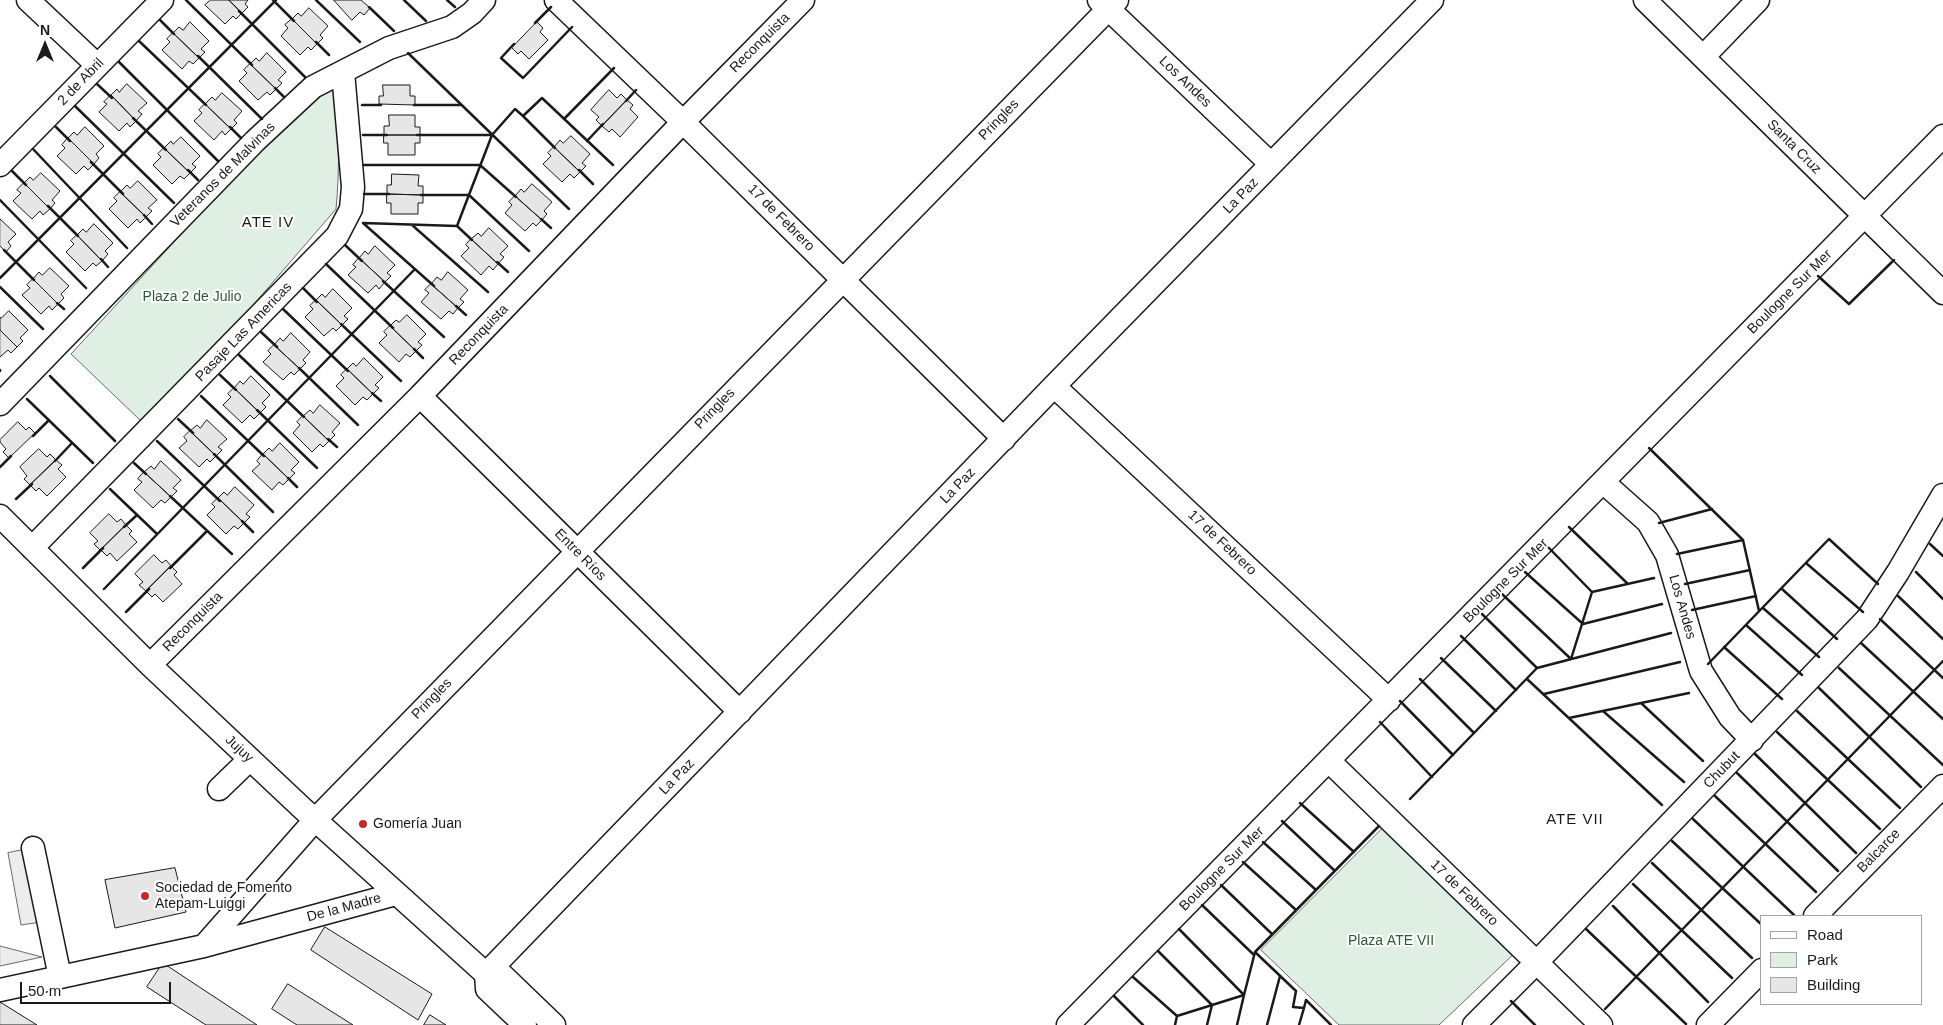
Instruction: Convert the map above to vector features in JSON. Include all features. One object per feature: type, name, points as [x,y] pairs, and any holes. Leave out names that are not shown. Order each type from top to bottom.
[{"type":"street","points":[[28,0],[97,65]]},
{"type":"street","name":"2 de Abril","points":[[0,165],[162,0]]},
{"type":"street","name":"Veteranos de Malvinas","points":[[0,404],[261,135],[313,87],[389,48],[452,27],[484,0]]},
{"type":"street","name":"17 de Febrero","points":[[556,0],[683,122],[1004,438]]},
{"type":"street","name":"Reconquista","points":[[150,665],[420,396],[803,0]]},
{"type":"street","name":"La Paz","points":[[486,974],[1054,386],[1432,0]]},
{"type":"street","name":"Santa Cruz","points":[[1645,0],[1943,294]]},
{"type":"street","points":[[1703,57],[1758,0]]},
{"type":"street","name":"Los Andes","points":[[1108,3],[1271,164]]},
{"type":"street","name":"Pringles","points":[[315,820],[1108,3]]},
{"type":"street","name":"Pasaje Las Americas","points":[[32,548],[336,236],[351,209],[353,188],[343,72]]},
{"type":"street","name":"Boulogne Sur Mer","points":[[1068,1025],[1943,136]]},
{"type":"street","name":"17 de Febrero","points":[[1054,386],[1389,700]]},
{"type":"street","name":"Entre Ríos","points":[[420,396],[740,712]]},
{"type":"street","name":"Los Andes","points":[[1603,482],[1648,522],[1667,555],[1701,671],[1730,717],[1752,740]]},
{"type":"street","name":"Chubut","points":[[1474,1025],[1752,740],[1867,618],[1898,572],[1943,495]]},
{"type":"street","name":"Jujuy","points":[[0,516],[150,665],[315,820],[486,974]]},
{"type":"street","points":[[220,790],[250,759]]},
{"type":"street","name":"17 de Febrero","points":[[1328,761],[1601,1025]]},
{"type":"street","name":"Balcarce","points":[[1816,915],[1943,786]]},
{"type":"street","points":[[204,946],[315,820]]},
{"type":"street","points":[[33,848],[60,977]]},
{"type":"street","name":"De la Madre","points":[[0,990],[204,946],[396,894]]},
{"type":"street","points":[[1708,1025],[1760,972]]},
{"type":"street","points":[[525,1025],[487,989],[486,974],[502,974],[554,1025]]},
{"type":"green space","name":"Plaza 2 de Julio","points":[[334,86],[338,148],[336,209],[229,333],[141,421],[71,354],[220,192],[308,101]]},
{"type":"green space","name":"Plaza ATE VII","points":[[1390,821],[1520,948],[1439,1025],[1339,1025],[1261,950]]},
{"type":"shaded area","points":[[33,848],[48,921],[21,925],[8,853]]},
{"type":"shaded area","points":[[0,946],[42,957],[0,966]]},
{"type":"building","points":[[211,0],[229,0],[242,13],[236,19],[233,16],[225,24],[205,5]]},
{"type":"building","points":[[229,0],[248,0],[245,4],[248,7],[242,13]]},
{"type":"building","points":[[334,0],[361,0],[370,8],[364,15],[360,12],[352,20]]},
{"type":"building","points":[[309,8],[328,26],[320,35],[323,38],[317,44],[292,19],[298,13],[301,16]]},
{"type":"building","points":[[292,19],[317,44],[311,50],[308,47],[300,55],[281,36],[288,28],[285,25]]},
{"type":"building","points":[[190,22],[209,41],[201,49],[205,52],[199,58],[173,33],[179,27],[183,30]]},
{"type":"building","points":[[537,22],[543,28],[540,32],[548,40],[529,59],[521,51],[518,54],[512,48]]},
{"type":"building","points":[[173,33],[199,58],[193,64],[189,61],[182,69],[162,50],[170,42],[167,39]]},
{"type":"building","points":[[267,53],[286,72],[278,80],[282,83],[276,89],[250,64],[256,58],[259,61]]},
{"type":"building","points":[[250,64],[276,89],[270,95],[267,92],[258,100],[239,81],[247,73],[244,70]]},
{"type":"building","points":[[127,84],[147,103],[138,111],[142,114],[136,121],[111,95],[117,89],[119,92]]},
{"type":"building","points":[[383,85],[410,85],[410,96],[415,96],[415,105],[379,104],[379,96],[383,96]]},
{"type":"building","points":[[609,90],[617,98],[621,94],[627,100],[602,126],[596,120],[599,117],[591,110]]},
{"type":"building","points":[[222,93],[242,111],[234,120],[237,123],[231,129],[205,104],[212,97],[215,100]]},
{"type":"building","points":[[111,95],[136,121],[130,127],[127,123],[119,131],[99,112],[107,104],[104,102]]},
{"type":"building","points":[[627,100],[633,105],[630,109],[638,117],[620,137],[612,129],[609,132],[602,126]]},
{"type":"building","points":[[205,104],[231,129],[225,135],[222,131],[214,140],[194,121],[202,113],[199,110]]},
{"type":"building","points":[[389,115],[415,115],[415,127],[420,127],[420,135],[384,135],[384,126],[389,126]]},
{"type":"building","points":[[85,127],[104,146],[96,154],[99,158],[94,164],[68,138],[74,132],[77,135]]},
{"type":"building","points":[[384,135],[420,135],[420,143],[415,143],[415,155],[388,155],[388,143],[384,143]]},
{"type":"building","points":[[571,136],[590,154],[582,163],[586,166],[580,172],[554,147],[560,140],[563,143]]},
{"type":"building","points":[[181,137],[200,156],[192,164],[196,167],[190,173],[164,148],[171,141],[173,144]]},
{"type":"building","points":[[68,138],[94,164],[88,170],[84,166],[76,174],[57,156],[65,148],[62,145]]},
{"type":"building","points":[[554,147],[580,172],[574,178],[570,174],[562,182],[543,164],[551,156],[548,153]]},
{"type":"building","points":[[164,148],[190,173],[184,179],[180,176],[172,184],[153,165],[161,157],[158,154]]},
{"type":"building","points":[[41,173],[60,191],[52,200],[55,203],[50,209],[24,183],[30,177],[33,180]]},
{"type":"building","points":[[392,174],[419,175],[418,186],[423,186],[423,195],[387,194],[387,185],[391,185]]},
{"type":"building","points":[[138,181],[157,200],[148,208],[152,211],[146,217],[120,192],[127,185],[130,188]]},
{"type":"building","points":[[24,183],[50,209],[43,215],[40,211],[32,219],[13,201],[21,193],[17,190]]},
{"type":"building","points":[[532,184],[552,202],[544,211],[547,214],[542,220],[515,196],[521,189],[524,192]]},
{"type":"building","points":[[120,192],[146,217],[140,223],[137,219],[128,228],[109,209],[117,201],[114,198]]},
{"type":"building","points":[[387,194],[423,195],[423,203],[418,203],[418,214],[391,214],[391,203],[387,203]]},
{"type":"building","points":[[515,196],[542,220],[536,226],[533,223],[525,231],[505,213],[512,205],[509,202]]},
{"type":"building","points":[[0,219],[16,234],[8,242],[11,246],[6,252],[0,246]]},
{"type":"building","points":[[94,224],[113,243],[105,251],[108,254],[102,261],[77,235],[83,229],[86,232]]},
{"type":"building","points":[[489,228],[508,246],[500,254],[504,257],[498,264],[471,239],[478,233],[481,236]]},
{"type":"building","points":[[77,235],[102,261],[96,266],[93,263],[85,271],[66,252],[74,244],[71,241]]},
{"type":"building","points":[[471,239],[498,264],[493,270],[489,266],[481,275],[461,256],[469,248],[466,245]]},
{"type":"building","points":[[375,246],[395,265],[387,273],[391,276],[385,282],[359,258],[365,251],[368,254]]},
{"type":"building","points":[[359,258],[385,282],[379,289],[376,285],[368,293],[348,275],[356,267],[353,265]]},
{"type":"building","points":[[50,268],[69,286],[61,294],[64,298],[58,304],[33,279],[39,272],[42,275]]},
{"type":"building","points":[[448,272],[468,290],[460,299],[464,302],[458,308],[431,284],[437,277],[441,280]]},
{"type":"building","points":[[33,279],[58,304],[52,310],[49,306],[41,314],[22,295],[30,288],[27,285]]},
{"type":"building","points":[[431,284],[458,308],[453,314],[449,311],[441,319],[421,302],[429,293],[425,290]]},
{"type":"building","points":[[333,289],[352,308],[344,316],[348,319],[342,325],[316,300],[322,294],[325,297]]},
{"type":"building","points":[[316,300],[342,325],[336,331],[333,328],[324,336],[305,317],[313,309],[310,306]]},
{"type":"building","points":[[9,311],[28,330],[20,338],[23,341],[17,347],[0,330],[0,317]]},
{"type":"building","points":[[407,315],[426,334],[418,342],[422,345],[416,351],[390,326],[396,320],[399,322]]},
{"type":"building","points":[[390,326],[416,351],[410,357],[406,354],[399,362],[379,343],[387,335],[384,332]]},
{"type":"building","points":[[0,330],[17,347],[11,353],[8,350],[0,357]]},
{"type":"building","points":[[291,333],[310,352],[303,360],[306,363],[300,369],[274,345],[280,338],[283,341]]},
{"type":"building","points":[[274,345],[300,369],[294,375],[291,372],[283,380],[263,362],[271,354],[268,351]]},
{"type":"building","points":[[364,358],[383,377],[375,385],[379,388],[373,394],[347,369],[353,363],[356,366]]},
{"type":"building","points":[[347,369],[373,394],[367,400],[363,397],[355,405],[336,386],[344,378],[341,375]]},
{"type":"building","points":[[251,376],[270,395],[262,403],[266,407],[260,413],[234,388],[240,381],[243,384]]},
{"type":"building","points":[[234,388],[260,413],[254,419],[250,415],[242,423],[223,405],[231,397],[228,394]]},
{"type":"building","points":[[320,405],[340,423],[332,432],[335,435],[329,441],[303,416],[310,410],[313,413]]},
{"type":"building","points":[[303,416],[329,441],[323,447],[320,444],[312,452],[293,433],[300,425],[297,422]]},
{"type":"building","points":[[207,420],[227,439],[218,447],[222,450],[216,456],[190,431],[197,425],[200,428]]},
{"type":"building","points":[[18,422],[26,430],[29,427],[35,433],[9,458],[3,452],[6,449],[0,440]]},
{"type":"building","points":[[190,431],[216,456],[210,462],[207,459],[199,467],[179,448],[187,441],[184,437]]},
{"type":"building","points":[[280,443],[299,462],[291,470],[295,473],[289,479],[263,454],[269,448],[272,451]]},
{"type":"building","points":[[39,449],[47,457],[50,454],[56,460],[30,485],[24,479],[27,476],[20,467]]},
{"type":"building","points":[[263,454],[289,479],[283,485],[279,482],[272,490],[252,471],[260,464],[257,461]]},
{"type":"building","points":[[56,460],[62,465],[58,469],[66,477],[47,496],[39,488],[36,491],[30,485]]},
{"type":"building","points":[[161,461],[181,480],[173,488],[177,491],[171,497],[144,472],[151,466],[154,469]]},
{"type":"building","points":[[144,472],[171,497],[165,503],[161,500],[153,508],[134,490],[142,482],[138,479]]},
{"type":"building","points":[[235,487],[254,505],[246,514],[250,517],[244,523],[218,498],[224,492],[227,495]]},
{"type":"building","points":[[218,498],[244,523],[238,529],[234,526],[226,534],[207,515],[215,507],[212,504]]},
{"type":"building","points":[[109,514],[117,522],[121,519],[126,525],[100,550],[94,544],[98,541],[90,533]]},
{"type":"building","points":[[126,525],[132,531],[129,534],[137,542],[117,561],[110,553],[107,556],[101,550]]},
{"type":"building","points":[[154,555],[162,563],[166,560],[171,566],[146,591],[139,585],[143,582],[135,574]]},
{"type":"building","points":[[171,566],[177,572],[174,575],[182,584],[163,602],[155,594],[152,597],[146,591]]},
{"type":"building","name":"Sociedad de Fomento Atepam-Luiggi","points":[[175,868],[186,912],[115,928],[105,880]]},
{"type":"building","points":[[325,927],[432,994],[418,1020],[311,950]]},
{"type":"building","points":[[163,963],[257,1025],[206,1025],[147,987]]},
{"type":"building","points":[[288,984],[353,1025],[297,1025],[272,1009]]},
{"type":"building","points":[[0,1002],[37,1025],[0,1025]]},
{"type":"building","points":[[430,1015],[446,1025],[424,1025]]},
{"type":"wall","points":[[186,0],[252,65]]},
{"type":"wall","points":[[273,0],[294,21]]},
{"type":"wall","points":[[0,278],[276,0]]},
{"type":"wall","points":[[316,0],[360,42]]},
{"type":"wall","points":[[404,0],[426,21]]},
{"type":"wall","points":[[447,0],[455,7]]},
{"type":"wall","points":[[369,7],[394,31]]},
{"type":"wall","points":[[535,23],[551,7]]},
{"type":"wall","points":[[239,11],[305,77]]},
{"type":"wall","points":[[160,20],[174,34]]},
{"type":"wall","points":[[514,44],[501,58],[523,78],[572,27]]},
{"type":"wall","points":[[139,41],[206,105]]},
{"type":"wall","points":[[316,42],[329,55]]},
{"type":"wall","points":[[408,53],[569,209]]},
{"type":"wall","points":[[198,56],[262,119]]},
{"type":"wall","points":[[119,62],[218,161]]},
{"type":"wall","points":[[564,119],[614,68]]},
{"type":"wall","points":[[97,84],[112,98]]},
{"type":"wall","points":[[275,88],[284,97]]},
{"type":"wall","points":[[626,101],[636,90]]},
{"type":"wall","points":[[457,226],[492,135],[515,109],[523,116],[542,98],[613,165]]},
{"type":"wall","points":[[362,105],[381,105]]},
{"type":"wall","points":[[414,105],[461,105]]},
{"type":"wall","points":[[75,106],[174,203]]},
{"type":"wall","points":[[523,116],[555,148]]},
{"type":"wall","points":[[133,118],[166,150]]},
{"type":"wall","points":[[587,141],[603,124]]},
{"type":"wall","points":[[56,127],[70,141]]},
{"type":"wall","points":[[230,127],[241,138]]},
{"type":"wall","points":[[363,135],[387,135]]},
{"type":"wall","points":[[417,135],[492,135]]},
{"type":"wall","points":[[33,149],[127,248]]},
{"type":"wall","points":[[91,162],[123,194]]},
{"type":"wall","points":[[364,165],[480,165],[516,197]]},
{"type":"wall","points":[[188,170],[198,180]]},
{"type":"wall","points":[[579,170],[593,184]]},
{"type":"wall","points":[[12,171],[26,185]]},
{"type":"wall","points":[[364,194],[389,194]]},
{"type":"wall","points":[[421,195],[469,195],[529,251]]},
{"type":"wall","points":[[0,200],[86,288]]},
{"type":"wall","points":[[48,206],[78,236]]},
{"type":"wall","points":[[144,215],[152,224]]},
{"type":"wall","points":[[541,219],[551,228]]},
{"type":"wall","points":[[363,223],[457,226],[472,240]]},
{"type":"wall","points":[[363,223],[434,286]]},
{"type":"wall","points":[[412,225],[488,292]]},
{"type":"wall","points":[[345,245],[362,261]]},
{"type":"wall","points":[[4,250],[34,280]]},
{"type":"wall","points":[[101,259],[108,267]]},
{"type":"wall","points":[[1818,276],[1849,304],[1894,260]]},
{"type":"wall","points":[[497,262],[508,272]]},
{"type":"wall","points":[[326,264],[393,328]]},
{"type":"wall","points":[[104,589],[415,269]]},
{"type":"wall","points":[[383,281],[444,337]]},
{"type":"wall","points":[[0,287],[43,329]]},
{"type":"wall","points":[[303,288],[317,302]]},
{"type":"wall","points":[[57,303],[64,309]]},
{"type":"wall","points":[[456,306],[466,315]]},
{"type":"wall","points":[[283,309],[348,371]]},
{"type":"wall","points":[[341,324],[401,381]]},
{"type":"wall","points":[[261,332],[277,347]]},
{"type":"wall","points":[[414,349],[423,358]]},
{"type":"wall","points":[[239,355],[304,417]]},
{"type":"wall","points":[[299,368],[358,425]]},
{"type":"wall","points":[[220,375],[236,390]]},
{"type":"wall","points":[[50,376],[115,441]]},
{"type":"wall","points":[[372,393],[381,401]]},
{"type":"wall","points":[[201,396],[264,456]]},
{"type":"wall","points":[[27,399],[93,463]]},
{"type":"wall","points":[[257,410],[317,468]]},
{"type":"wall","points":[[178,419],[193,433]]},
{"type":"wall","points":[[33,436],[49,420]]},
{"type":"wall","points":[[328,439],[337,447]]},
{"type":"wall","points":[[157,441],[220,501]]},
{"type":"wall","points":[[55,461],[72,443]]},
{"type":"wall","points":[[1649,448],[1743,540],[1759,611]]},
{"type":"wall","points":[[214,454],[273,512]]},
{"type":"wall","points":[[0,467],[11,456]]},
{"type":"wall","points":[[134,463],[146,474]]},
{"type":"wall","points":[[288,478],[297,487]]},
{"type":"wall","points":[[16,499],[32,484]]},
{"type":"wall","points":[[110,489],[157,534]]},
{"type":"wall","points":[[170,496],[232,554]]},
{"type":"wall","points":[[1659,523],[1712,509]]},
{"type":"wall","points":[[124,527],[137,515]]},
{"type":"wall","points":[[242,521],[253,532]]},
{"type":"wall","points":[[1569,527],[1628,584]]},
{"type":"wall","points":[[170,568],[207,531]]},
{"type":"wall","points":[[1708,664],[1829,539],[1878,584]]},
{"type":"wall","points":[[1677,554],[1743,540]]},
{"type":"wall","points":[[1930,544],[1943,556]]},
{"type":"wall","points":[[1548,547],[1592,592]]},
{"type":"wall","points":[[83,568],[103,548]]},
{"type":"wall","points":[[1806,563],[1863,612]]},
{"type":"wall","points":[[1685,584],[1750,570]]},
{"type":"wall","points":[[1525,572],[1583,624],[1662,604]]},
{"type":"wall","points":[[1916,572],[1943,599]]},
{"type":"wall","points":[[1502,594],[1571,659],[1592,592],[1654,578]]},
{"type":"wall","points":[[126,612],[149,589]]},
{"type":"wall","points":[[1782,589],[1837,639]]},
{"type":"wall","points":[[1692,610],[1756,596]]},
{"type":"wall","points":[[1898,596],[1943,639]]},
{"type":"wall","points":[[1763,608],[1819,657]]},
{"type":"wall","points":[[1482,614],[1537,668]]},
{"type":"wall","points":[[1880,619],[1943,678]]},
{"type":"wall","points":[[1746,625],[1802,675]]},
{"type":"wall","points":[[1410,799],[1537,668],[1671,633]]},
{"type":"wall","points":[[1461,636],[1516,690]]},
{"type":"wall","points":[[1861,643],[1943,719]]},
{"type":"wall","points":[[1724,647],[1782,699]]},
{"type":"wall","points":[[1441,658],[1496,711]]},
{"type":"wall","points":[[1605,1009],[1943,661]]},
{"type":"wall","points":[[1544,694],[1680,662]]},
{"type":"wall","points":[[1839,668],[1943,765]]},
{"type":"wall","points":[[1420,679],[1474,733]]},
{"type":"wall","points":[[1527,679],[1662,805]]},
{"type":"wall","points":[[1819,688],[1921,787]]},
{"type":"wall","points":[[1569,718],[1689,693]]},
{"type":"wall","points":[[1400,701],[1453,755]]},
{"type":"wall","points":[[1641,703],[1703,761]]},
{"type":"wall","points":[[1603,711],[1684,782]]},
{"type":"wall","points":[[1797,711],[1900,808]]},
{"type":"wall","points":[[1380,722],[1432,777]]},
{"type":"wall","points":[[1777,732],[1880,829]]},
{"type":"wall","points":[[1755,754],[1856,853]]},
{"type":"wall","points":[[1737,773],[1838,871]]},
{"type":"wall","points":[[1715,796],[1816,892]]},
{"type":"wall","points":[[1300,803],[1354,852]]},
{"type":"wall","points":[[1693,819],[1794,915]]},
{"type":"wall","points":[[1282,821],[1335,871]]},
{"type":"wall","points":[[1177,1016],[1244,995],[1255,952],[1379,826]]},
{"type":"wall","points":[[1672,841],[1760,923]]},
{"type":"wall","points":[[1263,842],[1316,890]]},
{"type":"wall","points":[[1243,862],[1296,910]]},
{"type":"wall","points":[[1652,863],[1752,958]]},
{"type":"wall","points":[[1633,884],[1732,978]]},
{"type":"wall","points":[[1221,885],[1272,934]]},
{"type":"wall","points":[[1202,905],[1254,955]]},
{"type":"wall","points":[[1613,906],[1708,1002]]},
{"type":"wall","points":[[1179,929],[1244,995],[1237,1025]]},
{"type":"wall","points":[[1586,929],[1686,1024]]},
{"type":"wall","points":[[1158,951],[1212,1005],[1207,1025]]},
{"type":"wall","points":[[1255,952],[1296,991],[1293,1007],[1304,1008],[1299,1025]]},
{"type":"wall","points":[[1267,1025],[1280,976]]},
{"type":"wall","points":[[1133,977],[1177,1016],[1175,1025]]},
{"type":"wall","points":[[1114,996],[1143,1025]]},
{"type":"wall","points":[[1304,1008],[1306,1000],[1331,1025]]},
{"type":"wall","points":[[1511,1001],[1535,1025]]},
{"type":"place","name":"Gomería Juan","points":[[363,824]]},
{"type":"place","name":"Sociedad de Fomento Atepam-Luiggi","points":[[145,896]]},
{"type":"district","name":"ATE IV","points":[[268,223]]},
{"type":"district","name":"ATE VII","points":[[1575,820]]}]
